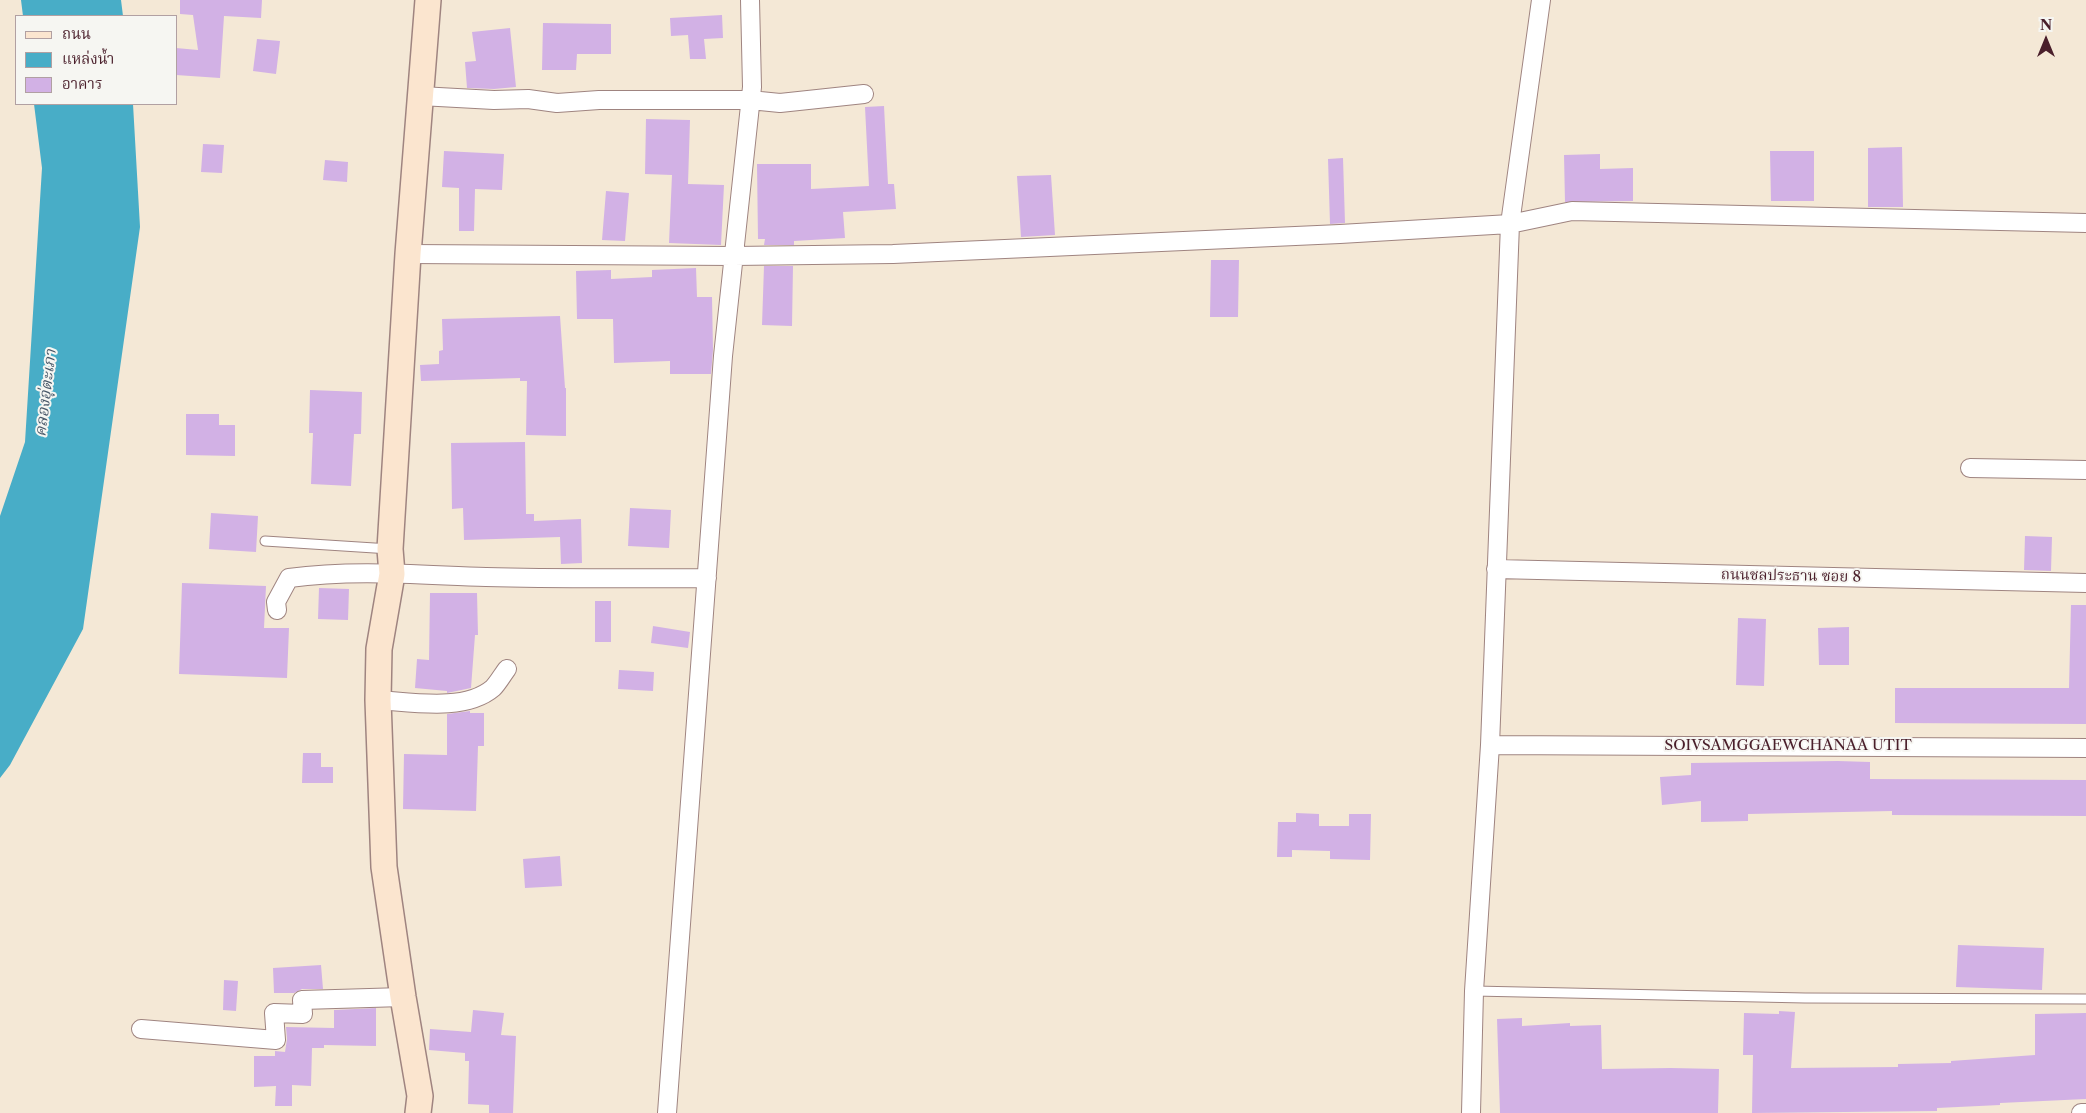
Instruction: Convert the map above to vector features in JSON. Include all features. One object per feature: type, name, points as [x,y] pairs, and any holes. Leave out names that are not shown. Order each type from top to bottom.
[{"type":"street","points":[[418,1113],[420,1096],[384,867],[378,649],[392,574],[390,549],[408,254],[428,0]]},
{"type":"street","points":[[667,1113],[723,356],[752,87],[750,0]]},
{"type":"street","points":[[1471,1113],[1474,991],[1490,745],[1510,224],[1540,0]]},
{"type":"street","points":[[420,96],[494,100],[528,99],[557,103],[599,100],[750,100],[780,103],[864,94]]},
{"type":"street","points":[[408,254],[734,256],[892,254],[1340,234],[1510,224],[1572,211],[2086,224]]},
{"type":"street","points":[[1970,468],[2086,470]]},
{"type":"street","name":"ถนนชลประธาน ซอย 8","points":[[1496,569],[2086,583]]},
{"type":"street","points":[[277,610],[276,602],[289,578],[317,574],[568,579],[707,578]]},
{"type":"street","points":[[378,700],[444,704],[472,700],[493,688],[507,669]]},
{"type":"street","name":"SOIVSAMGGAEWCHANAA UTIT","points":[[1490,745],[2086,748]]},
{"type":"street","points":[[141,1029],[276,1040],[274,1013],[303,1014],[302,1000],[403,997]]},
{"type":"street","points":[[2081,1113],[2086,1113]]},
{"type":"lane","points":[[265,541],[390,549]]},
{"type":"lane","points":[[1474,991],[1805,998],[2086,999]]},
{"type":"water","points":[[21,0],[121,0],[123,15],[23,15]]},
{"type":"water","name":"คลองอุ่ตะเภา","points":[[34,105],[133,105],[140,227],[83,629],[10,765],[0,778],[0,516],[25,442],[42,168]]},
{"type":"building","points":[[180,0],[262,0],[261,18],[224,16],[220,78],[178,75],[178,48],[198,50],[193,15],[180,14]]},
{"type":"building","points":[[722,15],[723,38],[704,39],[706,59],[690,59],[688,35],[671,36],[670,18]]},
{"type":"building","points":[[543,23],[611,24],[611,54],[577,54],[576,70],[542,70]]},
{"type":"building","points":[[510,28],[516,87],[494,89],[467,88],[465,62],[476,61],[472,32]]},
{"type":"building","points":[[257,39],[280,41],[276,74],[253,71]]},
{"type":"building","points":[[884,106],[888,184],[894,184],[896,209],[843,212],[845,238],[794,241],[794,245],[764,245],[765,239],[758,239],[757,164],[811,164],[811,189],[869,186],[865,107]]},
{"type":"building","points":[[646,119],[690,120],[688,184],[724,185],[721,245],[669,243],[672,175],[645,174]]},
{"type":"building","points":[[203,144],[224,145],[222,173],[201,172]]},
{"type":"building","points":[[1902,147],[1903,207],[1868,207],[1868,148]]},
{"type":"building","points":[[444,151],[504,154],[502,190],[475,189],[474,231],[459,231],[459,188],[442,187]]},
{"type":"building","points":[[1770,151],[1814,151],[1814,201],[1771,201]]},
{"type":"building","points":[[1600,154],[1600,169],[1633,168],[1633,201],[1565,202],[1564,155]]},
{"type":"building","points":[[1343,158],[1345,223],[1330,224],[1328,159]]},
{"type":"building","points":[[325,160],[348,162],[347,182],[323,180]]},
{"type":"building","points":[[1051,175],[1055,235],[1021,237],[1017,176]]},
{"type":"building","points":[[606,191],[629,193],[625,241],[602,240]]},
{"type":"building","points":[[1211,260],[1239,260],[1238,317],[1210,317]]},
{"type":"building","points":[[764,266],[793,266],[792,326],[762,325]]},
{"type":"building","points":[[696,268],[697,297],[712,297],[713,350],[711,374],[670,374],[670,361],[614,363],[613,319],[577,319],[576,271],[611,270],[611,279],[652,277],[652,270]]},
{"type":"building","points":[[560,316],[566,388],[566,436],[526,435],[527,381],[520,381],[520,378],[421,381],[420,365],[439,364],[439,351],[443,350],[442,319]]},
{"type":"building","points":[[310,390],[362,392],[361,434],[354,434],[351,486],[311,484],[313,433],[309,433]]},
{"type":"building","points":[[186,414],[219,414],[219,425],[235,425],[235,456],[186,455]]},
{"type":"building","points":[[525,442],[526,514],[534,514],[534,521],[581,519],[582,563],[561,564],[560,537],[464,540],[463,508],[452,509],[451,443]]},
{"type":"building","points":[[630,508],[671,510],[669,548],[628,546]]},
{"type":"building","points":[[211,513],[258,516],[256,552],[209,549]]},
{"type":"building","points":[[2025,536],[2052,537],[2051,571],[2024,570]]},
{"type":"building","points":[[182,583],[266,586],[264,628],[289,628],[287,678],[179,674]]},
{"type":"building","points":[[319,588],[349,589],[348,620],[318,619]]},
{"type":"building","points":[[430,593],[477,593],[478,635],[475,635],[471,688],[447,693],[447,691],[415,688],[417,659],[429,660]]},
{"type":"building","points":[[595,601],[611,601],[611,642],[595,642]]},
{"type":"building","points":[[2071,605],[2086,605],[2086,724],[1895,723],[1895,688],[2069,688]]},
{"type":"building","points":[[1738,618],[1766,619],[1764,686],[1736,685]]},
{"type":"building","points":[[653,626],[690,632],[688,648],[651,643]]},
{"type":"building","points":[[1849,627],[1849,665],[1819,665],[1818,628]]},
{"type":"building","points":[[619,670],[654,672],[653,691],[618,689]]},
{"type":"building","points":[[470,711],[470,713],[484,713],[484,746],[478,746],[476,811],[403,809],[404,754],[447,755],[447,714]]},
{"type":"building","points":[[303,753],[321,753],[321,767],[333,767],[333,783],[302,783]]},
{"type":"building","points":[[1870,762],[1870,779],[2086,780],[2086,816],[1892,815],[1892,811],[1748,814],[1748,821],[1701,822],[1701,801],[1662,805],[1660,777],[1691,775],[1691,763]]},
{"type":"building","points":[[1296,813],[1319,814],[1319,826],[1349,826],[1349,814],[1371,814],[1370,860],[1330,859],[1330,851],[1292,850],[1292,857],[1277,857],[1278,822],[1296,822]]},
{"type":"building","points":[[560,856],[562,886],[525,888],[523,859]]},
{"type":"building","points":[[1958,945],[2044,948],[2042,990],[1956,987]]},
{"type":"building","points":[[321,965],[323,989],[302,989],[294,993],[274,993],[273,968]]},
{"type":"building","points":[[224,980],[238,981],[236,1011],[223,1010]]},
{"type":"building","points":[[376,1008],[376,1046],[324,1045],[324,1048],[312,1048],[311,1086],[292,1085],[292,1106],[275,1106],[276,1086],[254,1087],[254,1056],[275,1056],[275,1051],[285,1052],[286,1027],[334,1028],[334,1010]]},
{"type":"building","points":[[473,1010],[504,1013],[501,1035],[516,1036],[513,1113],[489,1113],[489,1105],[468,1104],[469,1061],[465,1061],[465,1053],[429,1050],[430,1029],[471,1032]]},
{"type":"building","points":[[1779,1011],[1795,1012],[1791,1068],[1898,1067],[1898,1064],[1951,1063],[1951,1061],[2035,1055],[2035,1014],[2086,1013],[2086,1099],[1937,1108],[1937,1111],[1752,1113],[1753,1055],[1743,1055],[1744,1013],[1779,1014]]},
{"type":"building","points":[[1522,1018],[1522,1026],[1570,1023],[1570,1026],[1601,1025],[1602,1069],[1719,1069],[1718,1113],[1500,1113],[1497,1019]]}]
